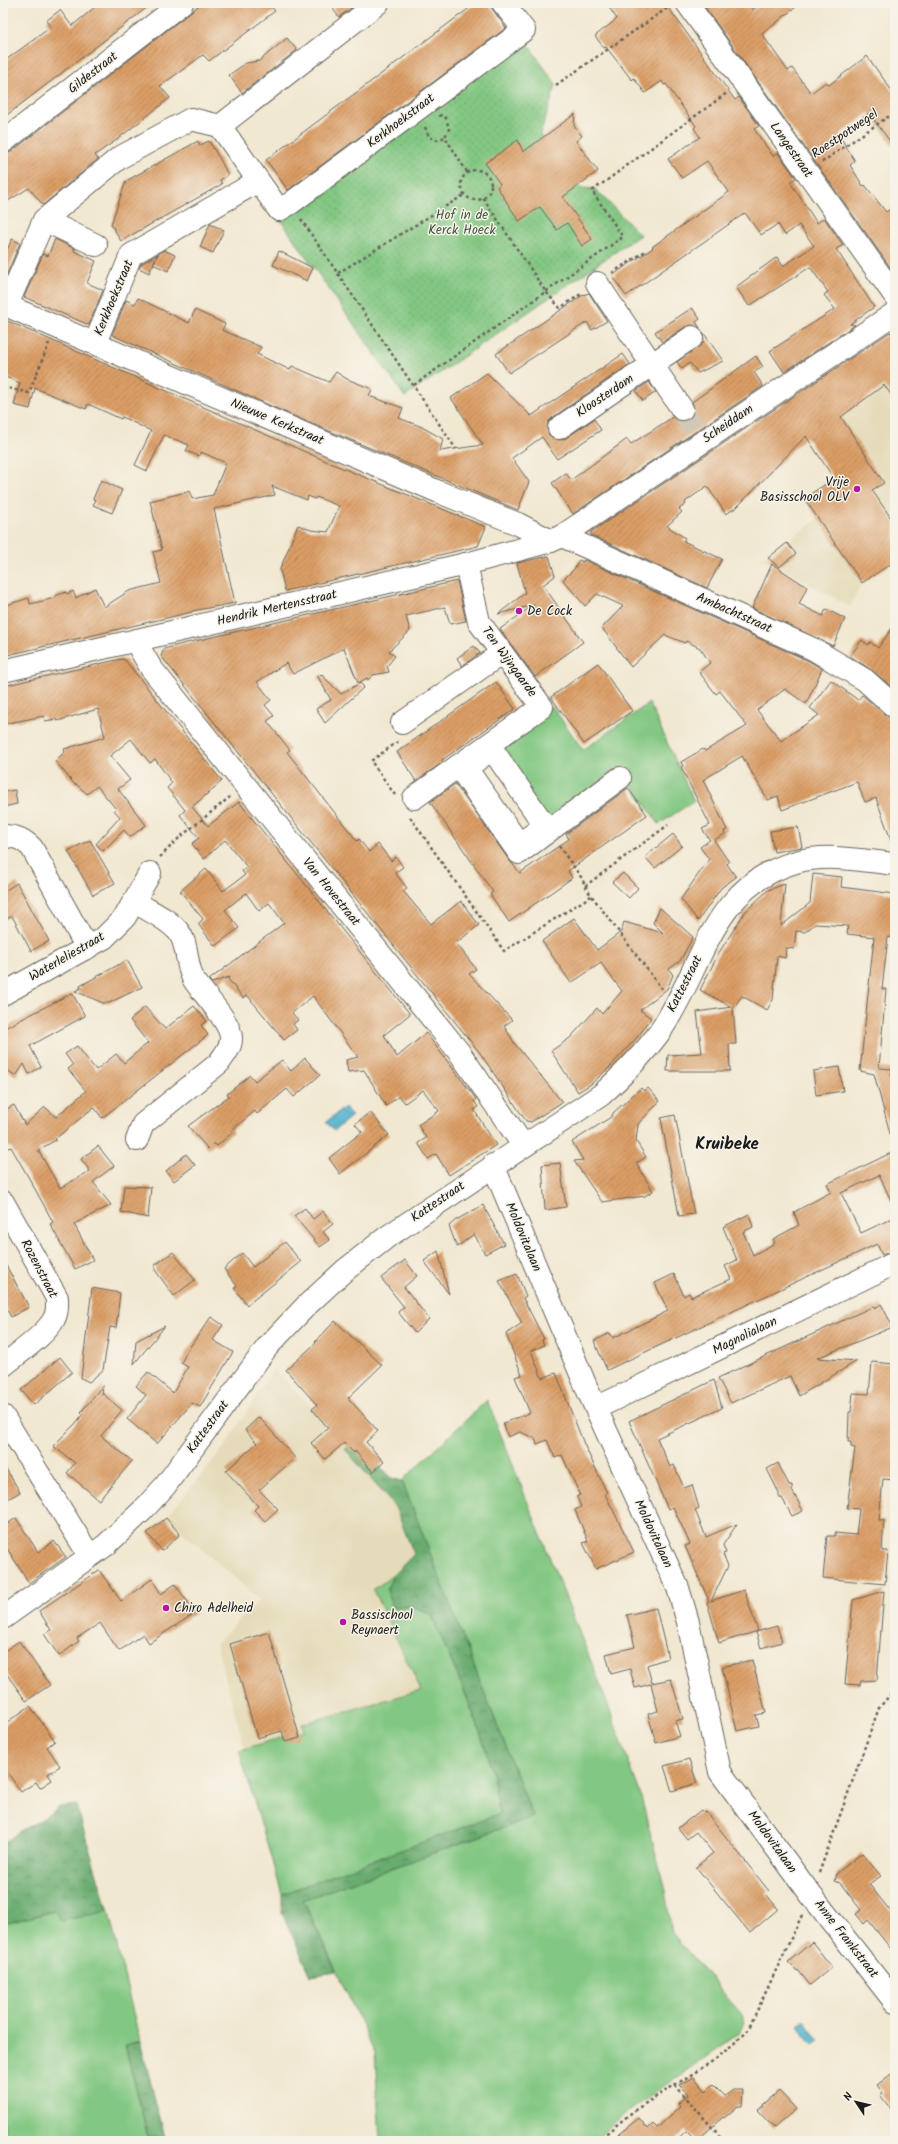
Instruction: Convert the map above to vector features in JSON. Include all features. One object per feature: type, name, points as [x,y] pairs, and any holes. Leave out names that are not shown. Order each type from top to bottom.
[{"type":"street","name":"Gildestraat","points":[[3,142],[182,3]]},
{"type":"street","points":[[5,304],[44,220],[119,158],[191,119],[220,126],[378,3]]},
{"type":"street","name":"Kerkhoekstraat","points":[[220,126],[279,210],[424,112],[524,30],[503,3]]},
{"type":"street","name":"Langestraat","points":[[686,3],[895,296]]},
{"type":"street","name":"Kerkhoekstraat","points":[[95,343],[131,255],[258,181]]},
{"type":"street","points":[[44,220],[96,245]]},
{"type":"street","points":[[597,283],[682,409]]},
{"type":"street","name":"Nieuwe Kerkstraat","points":[[5,304],[439,492],[557,539]]},
{"type":"street","name":"Scheiddam","points":[[557,539],[700,437],[895,313]]},
{"type":"street","name":"Kloosterdam","points":[[559,428],[692,337]]},
{"type":"street","name":"Hendrik Mertensstraat","points":[[3,671],[466,564],[557,539]]},
{"type":"street","name":"Ambachtstraat","points":[[557,539],[815,650],[865,680],[895,707]]},
{"type":"street","name":"Ten Wijngaarde","points":[[414,798],[462,767],[542,707],[479,622],[466,564]]},
{"type":"street","name":"Van Hovestraat","points":[[137,640],[140,651],[151,668],[474,1070],[523,1145]]},
{"type":"street","points":[[402,723],[502,653]]},
{"type":"street","points":[[462,767],[519,852],[620,778]]},
{"type":"street","points":[[3,836],[15,836],[25,841],[32,848],[87,948]]},
{"type":"street","name":"Kattestraat","points":[[3,1618],[89,1555],[106,1545],[165,1486],[268,1346],[306,1306],[344,1271],[387,1237],[523,1145],[601,1095],[630,1069],[659,1033],[675,1005],[719,918],[743,890],[766,873],[796,862],[828,859],[895,864]]},
{"type":"street","name":"Waterleliestraat","points":[[3,994],[104,938],[125,917],[135,902],[150,873]]},
{"type":"street","points":[[135,902],[169,923],[178,931],[184,940],[185,954],[191,974],[229,1027],[231,1038],[228,1050],[218,1063],[143,1124],[137,1140]]},
{"type":"street","name":"Moldovitalaan","points":[[493,1165],[596,1408],[678,1588],[688,1622],[720,1772],[811,1895]]},
{"type":"street","name":"Rozenstraat","points":[[3,1202],[57,1298],[58,1307],[54,1319],[48,1328],[3,1366]]},
{"type":"street","name":"Magnolialaan","points":[[596,1408],[894,1267]]},
{"type":"street","points":[[3,1416],[89,1555]]},
{"type":"street","name":"Anne Frankstraat","points":[[811,1895],[895,2002]]},
{"type":"path","points":[[556,85],[675,3]]},
{"type":"path","points":[[414,385],[623,237],[592,191],[742,82]]},
{"type":"path","points":[[424,112],[446,118],[449,129],[445,137],[437,140],[429,137],[425,131],[424,112]]},
{"type":"path","name":"Roestpotwegel","points":[[807,172],[895,112]]},
{"type":"path","points":[[445,137],[467,172]]},
{"type":"path","points":[[472,170],[481,171],[488,177],[491,186],[487,195],[483,198],[473,200],[464,195],[461,190],[461,180],[467,172],[472,170]]},
{"type":"path","points":[[338,273],[464,195]]},
{"type":"path","points":[[483,198],[546,292],[560,308],[647,250]]},
{"type":"path","points":[[291,203],[456,449]]},
{"type":"path","points":[[3,387],[29,393],[56,326]]},
{"type":"path","points":[[150,873],[168,848],[245,785]]},
{"type":"path","points":[[414,798],[402,805],[504,951],[592,896]]},
{"type":"path","points":[[585,886],[668,825]]},
{"type":"path","points":[[548,832],[581,877],[592,896],[675,1005]]},
{"type":"path","points":[[597,2141],[635,2110],[716,2059],[747,2032],[811,1895],[879,1708],[895,1689]]},
{"type":"path","points":[[675,2085],[724,2141]]},
{"type":"shaded area","name":"Vrije Basisschool OLV","points":[[895,354],[895,561],[862,583],[850,607],[762,558],[818,519],[834,479],[796,421]]},
{"type":"shaded area","name":"Bassischool Reynaert","points":[[273,1369],[398,1492],[525,1816],[285,1897],[216,1643],[260,1600],[166,1518],[226,1445]]},
{"type":"green space","name":"Hof in de Kerck Hoeck","points":[[524,38],[556,85],[540,135],[581,188],[595,189],[640,235],[405,397],[279,218]]},
{"type":"green space","points":[[649,703],[694,801],[659,824],[619,768],[544,822],[492,749],[552,706],[583,750]]},
{"type":"green space","points":[[487,1400],[602,1689],[640,1793],[665,1890],[672,1933],[742,2015],[745,2023],[737,2035],[627,2112],[599,2136],[599,2141],[380,2141],[375,2053],[303,1900],[533,1817],[402,1481]]},
{"type":"green space","points":[[357,1442],[391,1478],[402,1481],[533,1817],[303,1900],[336,1972],[311,1976],[282,1913],[282,1894],[499,1814],[495,1788],[482,1737],[463,1687],[431,1614],[412,1606],[392,1607],[387,1589],[393,1575],[414,1554],[395,1507],[345,1449]]},
{"type":"green space","points":[[393,1575],[387,1589],[392,1607],[412,1606],[431,1614],[463,1687],[482,1737],[495,1788],[499,1814],[282,1894],[239,1750],[304,1731],[302,1724],[421,1690],[373,1590]]},
{"type":"green space","points":[[76,1805],[108,1911],[61,1921],[55,1911],[3,1924],[3,1845],[18,1832],[34,1824],[60,1807]]},
{"type":"green space","points":[[107,1905],[140,2041],[125,2045],[149,2141],[3,2141],[3,1924],[55,1911]]},
{"type":"green space","points":[[140,2041],[166,2141],[149,2141],[125,2045]]},
{"type":"water","points":[[345,1107],[352,1116],[334,1131],[326,1122]]},
{"type":"water","points":[[805,2020],[820,2040],[813,2045],[798,2025]]},
{"type":"building","points":[[100,3],[153,3],[3,118],[3,62],[51,27],[46,21],[60,10],[72,26]]},
{"type":"building","points":[[202,3],[268,3],[275,11],[209,61],[203,55],[160,86],[170,98],[95,155],[98,159],[43,205],[29,188],[3,204],[3,156],[11,152]]},
{"type":"building","points":[[341,3],[358,3],[339,17],[333,9]]},
{"type":"building","points":[[476,3],[488,3],[506,28],[288,190],[266,160]]},
{"type":"building","points":[[606,3],[665,3],[735,100],[739,97],[759,126],[754,129],[773,156],[778,153],[796,178],[790,182],[817,223],[824,218],[843,245],[836,249],[874,307],[850,324],[855,325],[784,372],[770,351],[835,309],[824,295],[828,292],[810,267],[749,306],[736,287],[777,257],[783,266],[814,246],[799,225],[785,235],[778,224],[761,235],[745,213],[626,296],[613,277],[617,272],[653,248],[652,247],[729,192],[707,161],[682,178],[668,159],[700,137],[694,128],[696,126],[666,84],[664,85],[662,81],[645,93],[634,78],[632,80],[606,47],[604,48],[595,36],[617,19]]},
{"type":"building","points":[[702,3],[748,3],[752,10],[763,3],[801,3],[762,34],[788,71],[792,68],[811,93],[826,82],[829,85],[867,56],[895,95],[895,148],[869,113],[839,135],[855,161],[850,165],[863,186],[865,185],[886,212],[895,206],[895,274]]},
{"type":"building","points":[[287,38],[297,50],[242,93],[229,75],[246,63],[259,61]]},
{"type":"building","points":[[575,114],[574,126],[582,136],[576,141],[598,171],[563,197],[592,239],[582,246],[567,223],[557,230],[540,207],[519,221],[497,187],[500,184],[485,163],[518,140],[523,152]]},
{"type":"building","points":[[198,141],[200,145],[209,141],[221,161],[228,175],[220,180],[222,184],[121,241],[111,224],[126,181]]},
{"type":"building","points":[[210,224],[224,230],[213,253],[200,247]]},
{"type":"building","points":[[12,239],[20,243],[3,283],[3,259]]},
{"type":"building","points":[[55,239],[75,249],[74,251],[96,261],[87,283],[103,290],[89,325],[24,297],[43,254],[48,256]]},
{"type":"building","points":[[164,250],[175,255],[168,271],[153,264],[158,254]]},
{"type":"building","points":[[279,251],[313,268],[307,281],[273,265]]},
{"type":"building","points":[[158,254],[149,273],[139,268],[141,264]]},
{"type":"building","points":[[589,293],[607,321],[592,330],[587,322],[509,373],[496,354],[583,295]]},
{"type":"building","points":[[138,298],[189,323],[195,310],[225,324],[222,330],[261,347],[257,354],[290,370],[292,366],[329,382],[336,372],[347,379],[372,389],[369,396],[403,408],[399,418],[422,427],[443,439],[440,451],[483,445],[451,398],[487,373],[531,416],[623,354],[630,364],[552,418],[548,422],[547,429],[549,435],[560,440],[566,438],[594,419],[601,430],[557,459],[542,437],[512,458],[529,482],[518,510],[289,414],[112,335],[126,300],[135,304]]},
{"type":"building","points":[[692,308],[700,319],[696,322],[700,328],[691,325],[685,327],[662,342],[655,332]]},
{"type":"building","points":[[3,319],[335,465],[486,527],[478,546],[285,591],[280,569],[298,525],[311,530],[328,532],[339,506],[316,497],[315,499],[308,496],[307,500],[272,486],[275,495],[214,509],[235,603],[192,611],[3,656],[3,606],[29,598],[30,604],[55,598],[55,596],[66,592],[67,594],[73,591],[76,598],[95,588],[104,607],[129,591],[161,583],[153,552],[162,550],[150,501],[190,491],[192,499],[213,495],[226,463],[201,452],[199,456],[186,451],[189,445],[164,435],[147,471],[135,465],[151,431],[122,417],[121,419],[88,404],[86,409],[35,388],[30,409],[14,405],[20,383],[3,376]]},
{"type":"building","points":[[703,332],[723,361],[698,373],[690,363],[682,369],[677,362],[703,343]]},
{"type":"building","points":[[890,332],[895,336],[895,400],[884,385],[841,417],[884,483],[872,490],[895,524],[895,561],[862,583],[804,498],[834,479],[806,436],[737,507],[726,514],[707,486],[685,502],[686,504],[679,509],[682,512],[667,526],[685,538],[683,541],[722,559],[707,588],[591,535],[591,532]]},
{"type":"building","points":[[756,356],[763,367],[754,372],[763,386],[573,514],[552,483],[566,473],[571,480],[627,439],[631,444],[673,417],[682,421],[689,420],[693,414],[694,408],[692,402]]},
{"type":"building","points":[[649,382],[656,392],[643,401],[636,391]]},
{"type":"building","points":[[101,480],[122,490],[112,513],[93,505],[96,500],[93,499]]},
{"type":"building","points":[[787,543],[796,554],[779,567],[768,558]]},
{"type":"building","points":[[549,556],[555,576],[543,585],[583,642],[535,677],[500,629],[534,605],[498,614],[525,593],[517,563]]},
{"type":"building","points":[[579,560],[583,562],[584,560],[809,661],[822,669],[806,704],[785,689],[757,710],[781,741],[819,715],[810,708],[831,680],[858,700],[862,695],[887,716],[895,719],[895,846],[893,846],[876,798],[865,802],[857,782],[782,810],[778,796],[768,800],[742,756],[703,780],[727,830],[724,831],[725,834],[714,840],[729,862],[727,864],[736,877],[721,888],[698,921],[681,899],[709,859],[700,847],[710,840],[702,829],[710,825],[681,767],[683,766],[681,762],[703,749],[705,751],[747,726],[720,691],[716,694],[699,672],[710,663],[700,648],[686,641],[685,643],[665,635],[631,667],[602,628],[623,606],[597,594],[585,606],[563,580],[574,569]]},
{"type":"building","points":[[772,564],[807,587],[799,604],[823,616],[826,609],[845,619],[833,646],[752,608]]},
{"type":"building","points":[[457,581],[466,621],[450,624],[445,607],[406,616],[410,631],[389,651],[395,656],[387,666],[389,672],[373,675],[368,680],[367,678],[358,683],[344,648],[293,674],[286,663],[257,682],[271,700],[265,705],[274,716],[267,721],[290,750],[287,752],[357,841],[359,839],[369,852],[378,844],[391,861],[396,857],[403,867],[395,873],[407,888],[403,891],[431,924],[461,901],[479,925],[456,943],[476,969],[469,974],[512,1020],[504,1026],[515,1044],[562,1102],[531,1122],[526,1121],[480,1053],[161,656],[164,649],[182,644]]},
{"type":"building","points":[[895,624],[895,690],[873,671],[850,656],[862,640],[868,645],[870,642],[878,648]]},
{"type":"building","points":[[474,646],[480,653],[462,666],[457,658]]},
{"type":"building","points":[[121,659],[125,660],[222,781],[192,807],[208,826],[239,802],[410,1014],[384,1035],[397,1057],[426,1033],[476,1099],[474,1101],[478,1107],[474,1110],[496,1145],[449,1175],[436,1154],[428,1159],[418,1143],[426,1138],[418,1125],[439,1111],[423,1090],[405,1103],[399,1096],[386,1106],[364,1070],[348,1072],[346,1060],[358,1057],[313,996],[292,1013],[298,1020],[293,1024],[297,1030],[284,1040],[247,995],[243,998],[228,979],[229,977],[212,983],[209,980],[284,923],[269,903],[259,911],[246,893],[225,910],[239,928],[215,946],[198,924],[203,919],[180,891],[206,869],[223,891],[245,875],[242,871],[247,867],[225,840],[204,859],[192,844],[199,838],[180,815],[185,810],[167,788],[172,783],[155,759],[150,763],[131,739],[110,756],[130,780],[118,789],[146,825],[130,837],[124,830],[103,851],[96,844],[120,817],[114,810],[116,809],[97,786],[87,794],[76,784],[75,785],[55,761],[65,752],[64,749],[105,737],[98,709],[57,721],[56,719],[45,721],[44,716],[3,724],[3,686]]},
{"type":"building","points":[[598,663],[632,711],[584,744],[551,697]]},
{"type":"building","points":[[321,674],[341,694],[360,683],[364,687],[325,723],[316,709],[331,700],[318,677]]},
{"type":"building","points":[[496,682],[515,709],[442,760],[443,762],[416,781],[397,752]]},
{"type":"building","points":[[455,784],[509,860],[520,873],[569,839],[566,834],[628,788],[647,815],[568,871],[572,878],[509,922],[490,894],[493,892],[430,802]]},
{"type":"building","points":[[15,790],[17,804],[3,807],[3,792]]},
{"type":"building","points":[[798,827],[802,847],[774,852],[770,831]]},
{"type":"building","points":[[673,834],[682,846],[655,868],[645,857]]},
{"type":"building","points":[[90,840],[115,883],[93,895],[68,851]]},
{"type":"building","points":[[623,873],[638,888],[629,898],[612,882]]},
{"type":"building","points":[[813,874],[842,877],[841,887],[895,894],[895,938],[888,937],[882,989],[886,989],[879,1068],[892,1069],[891,1076],[895,1077],[895,1136],[891,1137],[874,1074],[860,1071],[874,937],[847,934],[848,926],[815,924],[805,932],[796,931],[794,949],[786,948],[785,958],[777,956],[773,1000],[767,1010],[742,996],[733,1008],[736,1044],[729,1044],[730,1071],[667,1071],[668,1055],[702,1053],[697,1012],[732,1007],[700,990],[720,951],[745,912],[768,890],[785,884],[781,926],[810,903]]},
{"type":"building","points":[[17,883],[49,941],[31,951],[12,916],[3,921],[3,892]]},
{"type":"building","points":[[660,908],[693,937],[680,961],[669,969],[673,975],[667,989],[640,1010],[651,1018],[640,1034],[610,1067],[591,1084],[578,1092],[551,1051],[570,1038],[597,1008],[602,1014],[622,991],[601,963],[571,983],[542,941],[574,918],[597,950],[621,932],[624,922],[663,933],[653,923]]},
{"type":"building","points":[[127,960],[142,987],[109,1003],[103,1003],[75,991],[81,988],[80,986]]},
{"type":"building","points":[[72,993],[85,1016],[30,1046],[41,1067],[29,1074],[24,1064],[16,1076],[3,1067],[3,1029]]},
{"type":"building","points":[[194,1006],[207,1021],[201,1025],[208,1035],[102,1118],[94,1107],[55,1139],[56,1140],[38,1150],[60,1188],[90,1171],[81,1159],[98,1146],[114,1166],[93,1182],[111,1205],[74,1224],[93,1260],[75,1269],[50,1224],[53,1222],[30,1180],[11,1147],[8,1148],[3,1138],[3,1111],[14,1105],[25,1125],[45,1107],[56,1117],[86,1091],[68,1069],[73,1065],[65,1054],[77,1046],[96,1070],[116,1054],[124,1063],[148,1043],[130,1020],[145,1007],[165,1029]]},
{"type":"building","points":[[305,1058],[320,1075],[294,1097],[287,1089],[257,1114],[255,1111],[232,1130],[233,1132],[217,1146],[214,1143],[208,1149],[188,1126],[229,1096],[227,1094],[250,1075],[255,1081],[282,1060],[291,1071]]},
{"type":"building","points":[[839,1067],[843,1091],[816,1095],[813,1071]]},
{"type":"building","points":[[641,1088],[644,1091],[648,1088],[660,1101],[638,1124],[636,1141],[646,1157],[636,1163],[653,1191],[645,1196],[602,1202],[574,1161],[583,1160],[572,1142],[611,1117],[614,1112]]},
{"type":"building","points":[[370,1112],[389,1135],[340,1174],[329,1158],[362,1132],[355,1124]]},
{"type":"building","points":[[675,1115],[694,1214],[679,1216],[661,1118]]},
{"type":"building","points":[[895,1151],[895,1209],[879,1175],[841,1193],[861,1233],[895,1217],[895,1249],[882,1255],[877,1244],[607,1370],[594,1341],[610,1333],[613,1338],[668,1311],[655,1283],[674,1274],[684,1296],[689,1293],[691,1297],[731,1279],[725,1266],[737,1260],[723,1227],[749,1214],[753,1227],[743,1232],[753,1255],[775,1243],[773,1239],[799,1225],[794,1212],[831,1192],[827,1184]]},
{"type":"building","points":[[186,1154],[195,1165],[174,1181],[166,1171]]},
{"type":"building","points":[[560,1163],[566,1207],[545,1210],[542,1165]]},
{"type":"building","points":[[124,1186],[151,1187],[148,1218],[121,1212]]},
{"type":"building","points":[[483,1205],[504,1244],[485,1254],[474,1234],[457,1247],[449,1226],[456,1220]]},
{"type":"building","points":[[305,1208],[313,1219],[323,1211],[333,1224],[323,1232],[330,1240],[320,1247],[294,1216]]},
{"type":"building","points":[[285,1242],[301,1262],[247,1305],[234,1288],[237,1286],[224,1269],[242,1253],[253,1267]]},
{"type":"building","points":[[438,1251],[449,1294],[424,1261]]},
{"type":"building","points":[[173,1252],[195,1280],[174,1296],[155,1270],[155,1265]]},
{"type":"building","points":[[3,1260],[29,1307],[11,1317],[3,1303]]},
{"type":"building","points":[[405,1260],[417,1276],[404,1287],[429,1319],[415,1333],[398,1312],[404,1307],[381,1278]]},
{"type":"building","points":[[517,1274],[526,1296],[523,1298],[544,1339],[542,1340],[544,1345],[531,1351],[542,1378],[556,1373],[584,1444],[607,1493],[605,1494],[634,1552],[596,1569],[583,1543],[588,1541],[575,1510],[581,1507],[577,1497],[580,1495],[562,1455],[555,1458],[547,1440],[537,1444],[535,1438],[520,1432],[508,1437],[503,1423],[530,1413],[515,1377],[522,1375],[506,1334],[522,1323],[499,1281]]},
{"type":"building","points":[[92,1288],[120,1293],[116,1328],[110,1327],[103,1370],[89,1382],[81,1378]]},
{"type":"building","points":[[881,1304],[893,1327],[817,1358],[857,1361],[799,1396],[790,1376],[731,1403],[718,1378]]},
{"type":"building","points":[[211,1317],[223,1325],[213,1340],[233,1352],[200,1407],[192,1403],[157,1444],[127,1419],[146,1395],[136,1386],[148,1372],[173,1393],[188,1367],[181,1363],[187,1351]]},
{"type":"building","points":[[335,1321],[382,1365],[348,1398],[378,1431],[366,1442],[384,1462],[373,1472],[355,1451],[354,1453],[344,1443],[325,1459],[311,1443],[328,1428],[312,1409],[317,1405],[286,1370],[316,1343],[315,1342]]},
{"type":"building","points":[[165,1326],[134,1364],[136,1341]]},
{"type":"building","points":[[60,1357],[72,1372],[34,1405],[21,1390]]},
{"type":"building","points":[[872,1362],[895,1364],[895,1480],[883,1479],[879,1520],[884,1520],[882,1551],[888,1551],[885,1584],[823,1578],[827,1536],[835,1536],[835,1533],[856,1535],[859,1509],[847,1508],[855,1448],[851,1447],[851,1442],[848,1442],[849,1412],[851,1412],[853,1393],[869,1394]]},
{"type":"building","points":[[714,1380],[722,1408],[657,1438],[670,1467],[674,1465],[684,1488],[692,1485],[699,1508],[695,1510],[706,1537],[737,1524],[723,1545],[726,1553],[723,1554],[728,1566],[711,1601],[744,1590],[758,1631],[719,1643],[707,1602],[709,1601],[685,1546],[690,1544],[673,1507],[668,1509],[629,1421]]},
{"type":"building","points":[[103,1385],[102,1395],[103,1394],[122,1410],[101,1436],[132,1461],[99,1500],[67,1473],[75,1463],[53,1446],[75,1424],[83,1414],[81,1412]]},
{"type":"building","points":[[259,1417],[295,1458],[259,1490],[278,1509],[265,1521],[254,1510],[258,1506],[226,1471],[257,1443],[245,1430]]},
{"type":"building","points":[[778,1463],[789,1485],[792,1485],[792,1490],[803,1511],[792,1516],[782,1498],[779,1498],[779,1493],[767,1469]]},
{"type":"building","points":[[3,1464],[20,1492],[8,1499],[3,1491]]},
{"type":"building","points":[[16,1518],[38,1552],[54,1541],[66,1557],[29,1583],[3,1542],[3,1527]]},
{"type":"building","points":[[166,1518],[180,1534],[162,1551],[147,1533]]},
{"type":"building","points":[[99,1570],[121,1601],[152,1579],[161,1594],[175,1584],[195,1613],[149,1643],[143,1634],[119,1651],[100,1623],[77,1638],[79,1641],[59,1656],[44,1634],[51,1630],[39,1611]]},
{"type":"building","points":[[884,1591],[877,1680],[861,1681],[860,1685],[845,1684],[853,1600]]},
{"type":"building","points":[[656,1608],[668,1658],[647,1665],[652,1683],[671,1679],[683,1719],[675,1721],[680,1736],[656,1743],[648,1714],[658,1711],[651,1684],[635,1688],[630,1669],[611,1674],[606,1654],[635,1647],[627,1615]]},
{"type":"building","points":[[777,1626],[782,1642],[761,1648],[756,1632]]},
{"type":"building","points":[[269,1632],[300,1738],[285,1742],[282,1731],[257,1738],[230,1644]]},
{"type":"building","points":[[19,1641],[50,1685],[26,1701],[3,1669],[3,1652]]},
{"type":"building","points":[[752,1660],[766,1713],[756,1715],[759,1726],[737,1731],[722,1667]]},
{"type":"building","points":[[30,1706],[55,1741],[47,1747],[60,1766],[48,1774],[52,1780],[40,1788],[36,1782],[21,1792],[3,1766],[3,1725]]},
{"type":"building","points":[[689,1759],[697,1783],[672,1791],[664,1766]]},
{"type":"building","points":[[701,1810],[704,1813],[706,1812],[769,1891],[766,1894],[778,1909],[750,1933],[696,1867],[713,1853],[696,1832],[687,1839],[678,1828]]},
{"type":"building","points":[[862,1853],[881,1876],[869,1884],[895,1917],[895,1954],[868,1920],[864,1924],[856,1914],[861,1910],[840,1883],[835,1881],[837,1873]]},
{"type":"building","points":[[812,1942],[832,1967],[810,1985],[798,1970],[797,1971],[788,1962]]},
{"type":"building","points":[[895,2071],[895,2114],[880,2095],[883,2093],[877,2085]]},
{"type":"building","points":[[694,2077],[706,2091],[713,2084],[725,2096],[733,2090],[743,2090],[742,2106],[738,2106],[724,2118],[723,2117],[696,2141],[686,2131],[675,2141],[610,2141],[639,2118],[648,2129],[653,2124],[657,2128],[680,2107],[678,2104],[689,2094],[680,2085]]},
{"type":"building","points":[[779,2091],[796,2109],[774,2128],[757,2110]]},
{"type":"tunnel","points":[[682,409],[696,433]]},
{"type":"place","name":"Vrije Basisschool OLV","points":[[857,489]]},
{"type":"place","name":"De Cock","points":[[519,611]]},
{"type":"place","name":"Chiro Adelheid","points":[[166,1608]]},
{"type":"place","name":"Bassischool Reynaert","points":[[343,1622]]},
{"type":"district","name":"Kruibeke","points":[[727,1144]]}]
